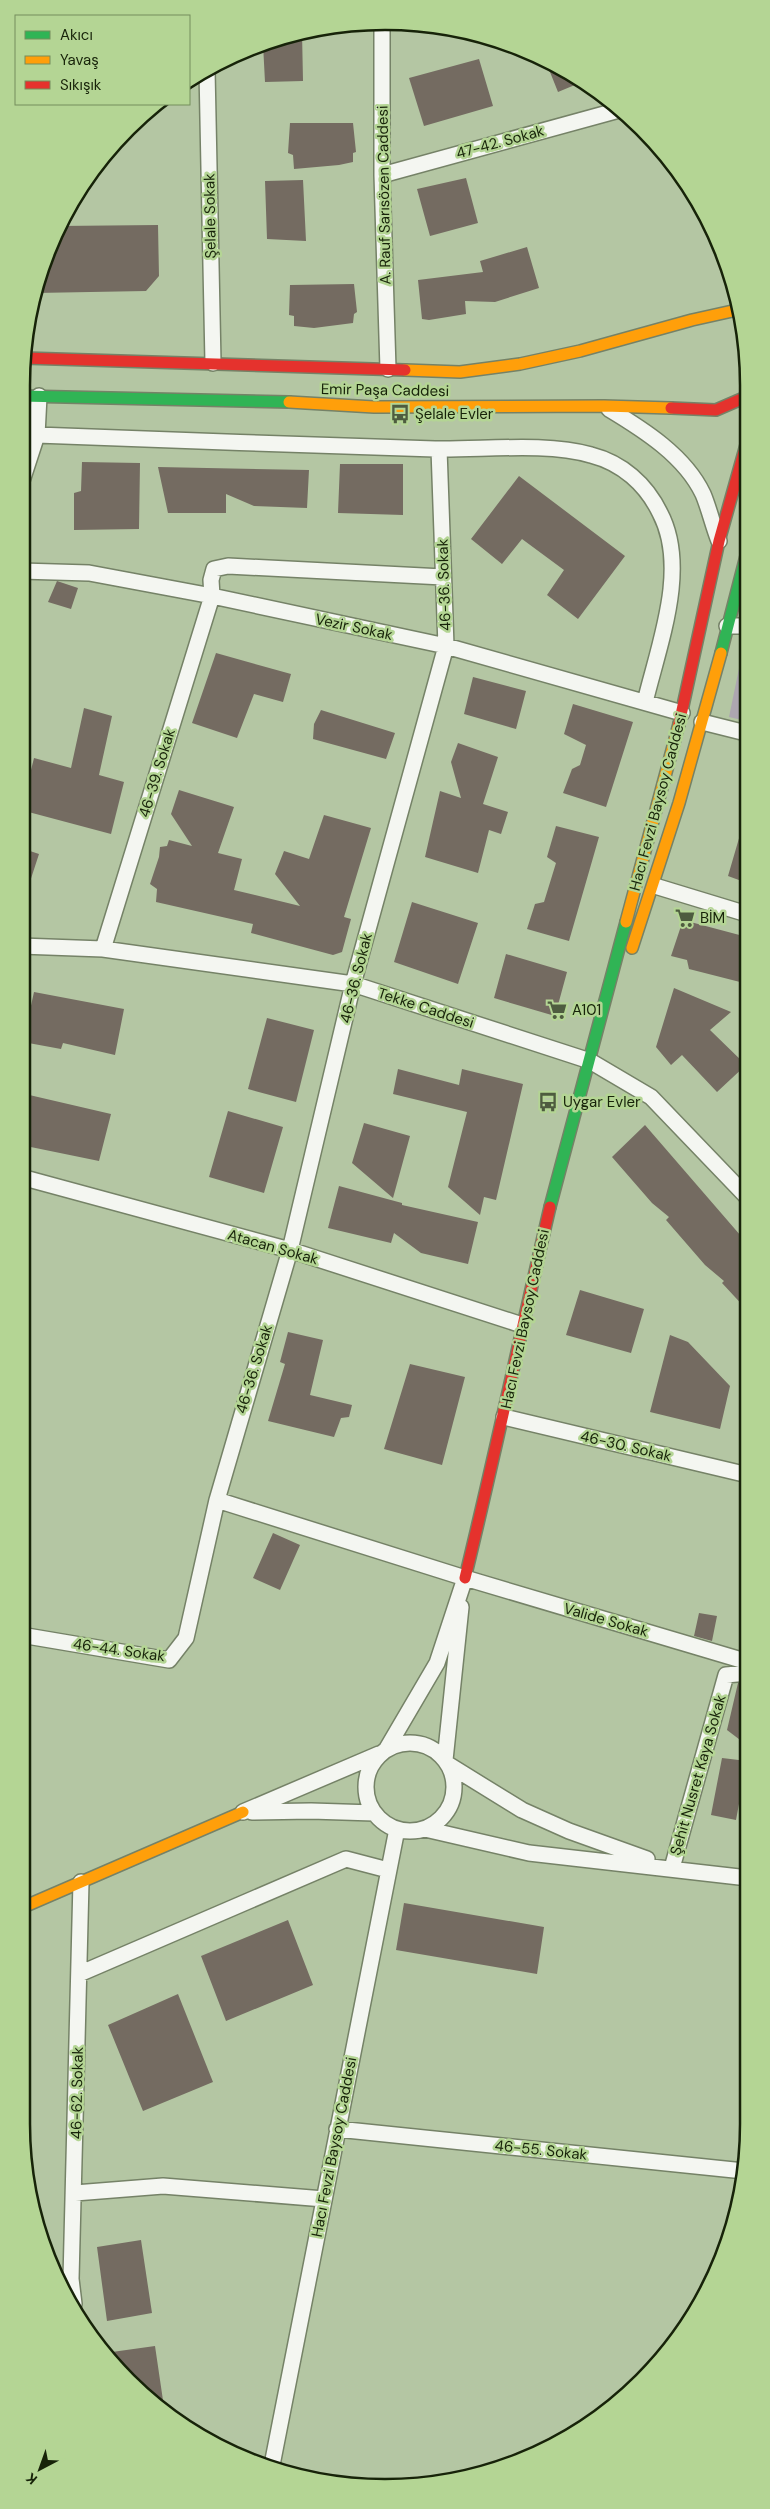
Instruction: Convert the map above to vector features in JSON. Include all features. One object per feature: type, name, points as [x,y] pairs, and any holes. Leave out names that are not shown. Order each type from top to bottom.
[{"type":"street","name":"A. Rauf Sarısözen Caddesi","points":[[382,30],[382,175],[388,369]]},
{"type":"street","name":"Şelale Sokak","points":[[207,78],[213,363]]},
{"type":"street","name":"47-42. Sokak","points":[[382,175],[612,112]]},
{"type":"street","name":"Emir Paşa Caddesi","points":[[31,358],[460,372],[506,368],[619,341],[707,314],[732,311]]},
{"type":"street","name":"Emir Paşa Caddesi","points":[[30,396],[292,402],[374,407],[604,406],[716,410],[740,400]]},
{"type":"street","points":[[30,456],[37,435],[39,396]]},
{"type":"street","points":[[604,406],[634,424],[684,466],[702,493],[719,541]]},
{"type":"street","points":[[37,435],[439,449],[550,449],[589,454],[607,460],[635,478],[647,492],[660,512],[671,537],[674,560],[671,590],[645,702]]},
{"type":"street","name":"46-36. Sokak","points":[[217,1500],[290,1250],[354,984],[446,646],[439,449]]},
{"type":"street","name":"Hacı Fevzi Baysoy Caddesi","points":[[383,1752],[437,1663],[464,1578],[504,1417],[522,1325],[552,1197],[682,713],[719,541],[740,466]]},
{"type":"street","name":"46-39. Sokak","points":[[103,949],[212,596],[210,580],[214,569],[228,566],[443,577]]},
{"type":"street","name":"Vezir Sokak","points":[[30,571],[89,573],[212,596],[446,646],[682,713]]},
{"type":"street","name":"Hacı Fevzi Baysoy Caddesi","points":[[590,1061],[654,886],[702,722],[740,578]]},
{"type":"street","points":[[727,626],[740,626]]},
{"type":"street","points":[[702,722],[740,732]]},
{"type":"street","points":[[654,886],[740,912]]},
{"type":"street","name":"Tekke Caddesi","points":[[30,946],[103,949],[354,984],[590,1061],[651,1097],[740,1190]]},
{"type":"street","name":"Atacan Sokak","points":[[30,1179],[290,1250],[522,1325]]},
{"type":"street","name":"46-30. Sokak","points":[[504,1417],[740,1473]]},
{"type":"street","name":"Valide Sokak","points":[[217,1500],[464,1578],[740,1660]]},
{"type":"street","name":"46-44. Sokak","points":[[30,1640],[169,1660],[186,1638],[217,1500]]},
{"type":"street","name":"Hacı Fevzi Baysoy Caddesi","points":[[447,1763],[464,1578]]},
{"type":"street","name":"Şehit Nusret Kaya Sokak","points":[[672,1868],[726,1675],[740,1674]]},
{"type":"street","points":[[30,1904],[401,1743],[418,1743],[434,1749],[447,1763],[522,1810],[569,1832],[672,1868]]},
{"type":"street","points":[[383,1752],[371,1766],[366,1780],[368,1800],[374,1813],[384,1823],[397,1829],[411,1831],[425,1829],[529,1853],[740,1877]]},
{"type":"street","points":[[425,1829],[442,1818],[451,1804],[454,1782],[447,1763]]},
{"type":"street","points":[[243,1812],[311,1811],[374,1813]]},
{"type":"street","name":"Hacı Fevzi Baysoy Caddesi","points":[[273,2461],[397,1829]]},
{"type":"street","points":[[79,1974],[346,1859],[388,1870]]},
{"type":"street","name":"46-62. Sokak","points":[[72,2292],[71,2279],[75,2193],[81,1882]]},
{"type":"street","name":"46-55. Sokak","points":[[337,2129],[737,2170]]},
{"type":"street","points":[[75,2193],[163,2186],[324,2199]]},
{"type":"shaded area","points":[[740,664],[740,720],[729,717]]},
{"type":"building","points":[[302,40],[303,81],[265,82],[263,52]]},
{"type":"building","points":[[479,59],[493,106],[424,126],[409,78]]},
{"type":"building","points":[[550,71],[574,85],[558,92]]},
{"type":"building","points":[[290,123],[353,123],[356,152],[353,153],[353,162],[294,169],[293,155],[288,153]]},
{"type":"building","points":[[466,178],[478,223],[430,236],[417,189]]},
{"type":"building","points":[[303,180],[306,241],[267,239],[265,181]]},
{"type":"building","points":[[158,225],[159,276],[146,291],[42,293],[57,249],[68,226]]},
{"type":"building","points":[[527,247],[539,288],[495,302],[465,301],[466,314],[429,320],[422,319],[418,280],[483,272],[480,261]]},
{"type":"building","points":[[354,284],[357,312],[354,314],[353,323],[314,328],[294,326],[294,316],[289,315],[290,285]]},
{"type":"building","points":[[82,462],[140,463],[139,529],[74,530],[74,493],[81,491]]},
{"type":"building","points":[[340,464],[403,464],[403,515],[338,513]]},
{"type":"building","points":[[158,467],[309,470],[307,508],[254,506],[226,494],[226,513],[168,513]]},
{"type":"building","points":[[519,476],[625,556],[578,619],[547,595],[564,570],[522,539],[502,564],[471,539]]},
{"type":"building","points":[[57,581],[78,588],[71,609],[48,602]]},
{"type":"building","points":[[216,653],[291,674],[283,702],[254,694],[237,738],[192,723]]},
{"type":"building","points":[[473,677],[526,691],[516,729],[464,714]]},
{"type":"building","points":[[573,704],[633,722],[606,807],[563,793],[572,769],[580,765],[586,745],[564,734]]},
{"type":"building","points":[[84,708],[112,716],[99,775],[124,782],[111,834],[30,812],[30,774],[34,758],[71,768]]},
{"type":"building","points":[[321,710],[395,733],[386,759],[313,739],[314,724]]},
{"type":"building","points":[[458,743],[498,757],[483,804],[508,812],[501,834],[489,830],[478,873],[425,857],[440,791],[461,798],[451,762]]},
{"type":"building","points":[[179,790],[234,807],[218,853],[242,859],[234,890],[300,906],[275,874],[284,851],[309,859],[324,815],[371,828],[344,917],[351,919],[342,952],[333,955],[251,933],[253,924],[156,902],[157,889],[150,884],[159,857],[160,847],[167,846],[169,840],[192,846],[171,814]]},
{"type":"building","points":[[556,826],[599,837],[569,941],[527,929],[535,904],[544,902],[556,863],[547,857]]},
{"type":"building","points":[[740,835],[740,880],[728,876]]},
{"type":"building","points":[[30,851],[39,854],[30,882]]},
{"type":"building","points":[[412,902],[478,923],[458,984],[394,962]]},
{"type":"building","points":[[683,920],[740,935],[740,982],[689,969],[687,960],[671,956]]},
{"type":"building","points":[[506,954],[567,972],[555,1016],[494,998]]},
{"type":"building","points":[[674,988],[731,1012],[710,1030],[740,1059],[740,1071],[717,1092],[682,1055],[671,1065],[656,1047]]},
{"type":"building","points":[[34,992],[124,1009],[115,1055],[63,1043],[61,1049],[30,1043],[30,1010]]},
{"type":"building","points":[[267,1018],[314,1030],[296,1102],[248,1089]]},
{"type":"building","points":[[398,1069],[459,1085],[462,1069],[523,1084],[496,1200],[484,1197],[480,1215],[448,1187],[467,1112],[393,1094]]},
{"type":"building","points":[[30,1095],[111,1114],[99,1161],[30,1147]]},
{"type":"building","points":[[228,1111],[283,1127],[264,1193],[209,1177]]},
{"type":"building","points":[[364,1123],[410,1136],[393,1198],[352,1163]]},
{"type":"building","points":[[645,1125],[740,1235],[740,1302],[722,1283],[724,1281],[705,1265],[666,1220],[669,1217],[652,1203],[612,1157]]},
{"type":"building","points":[[339,1186],[402,1203],[402,1205],[478,1222],[468,1264],[421,1253],[394,1233],[391,1243],[328,1228]]},
{"type":"building","points":[[580,1290],[644,1309],[631,1353],[566,1335]]},
{"type":"building","points":[[288,1332],[323,1340],[310,1395],[352,1405],[349,1417],[341,1418],[334,1437],[268,1421],[285,1364],[280,1362]]},
{"type":"building","points":[[670,1335],[688,1342],[730,1386],[720,1429],[650,1412]]},
{"type":"building","points":[[410,1364],[465,1377],[442,1465],[384,1449]]},
{"type":"building","points":[[273,1533],[300,1545],[280,1590],[253,1578]]},
{"type":"building","points":[[699,1613],[717,1616],[712,1641],[694,1636]]},
{"type":"building","points":[[738,1683],[740,1683],[740,1740],[727,1730]]},
{"type":"building","points":[[722,1758],[740,1760],[740,1799],[736,1820],[711,1815]]},
{"type":"building","points":[[404,1903],[544,1927],[537,1974],[396,1950]]},
{"type":"building","points":[[288,1920],[313,1985],[226,2021],[201,1956]]},
{"type":"building","points":[[178,1994],[213,2082],[143,2111],[108,2025]]},
{"type":"building","points":[[141,2240],[152,2313],[107,2321],[97,2247]]},
{"type":"building","points":[[155,2346],[163,2401],[134,2375],[113,2352]]},
{"type":"traffic: fast","points":[[30,396],[289,402]]},
{"type":"traffic: fast","points":[[721,653],[740,579]]},
{"type":"traffic: fast","points":[[550,1207],[626,922]]},
{"type":"traffic: slow","points":[[405,370],[460,372],[520,364],[580,351],[692,320],[732,311]]},
{"type":"traffic: slow","points":[[289,402],[374,407],[604,406],[671,408]]},
{"type":"traffic: slow","points":[[632,948],[679,803],[721,653]]},
{"type":"traffic: slow","points":[[626,922],[679,724]]},
{"type":"traffic: slow","points":[[30,1904],[243,1812]]},
{"type":"traffic: jam","points":[[31,358],[405,370]]},
{"type":"traffic: jam","points":[[671,408],[716,410],[740,400]]},
{"type":"traffic: jam","points":[[679,724],[719,541],[740,466]]},
{"type":"traffic: jam","points":[[465,1578],[550,1207]]},
{"type":"place","name":"Şelale Evler","points":[[400,414]]},
{"type":"place","name":"BİM","points":[[685,918]]},
{"type":"place","name":"A101","points":[[557,1010]]},
{"type":"place","name":"Uygar Evler","points":[[548,1102]]}]
